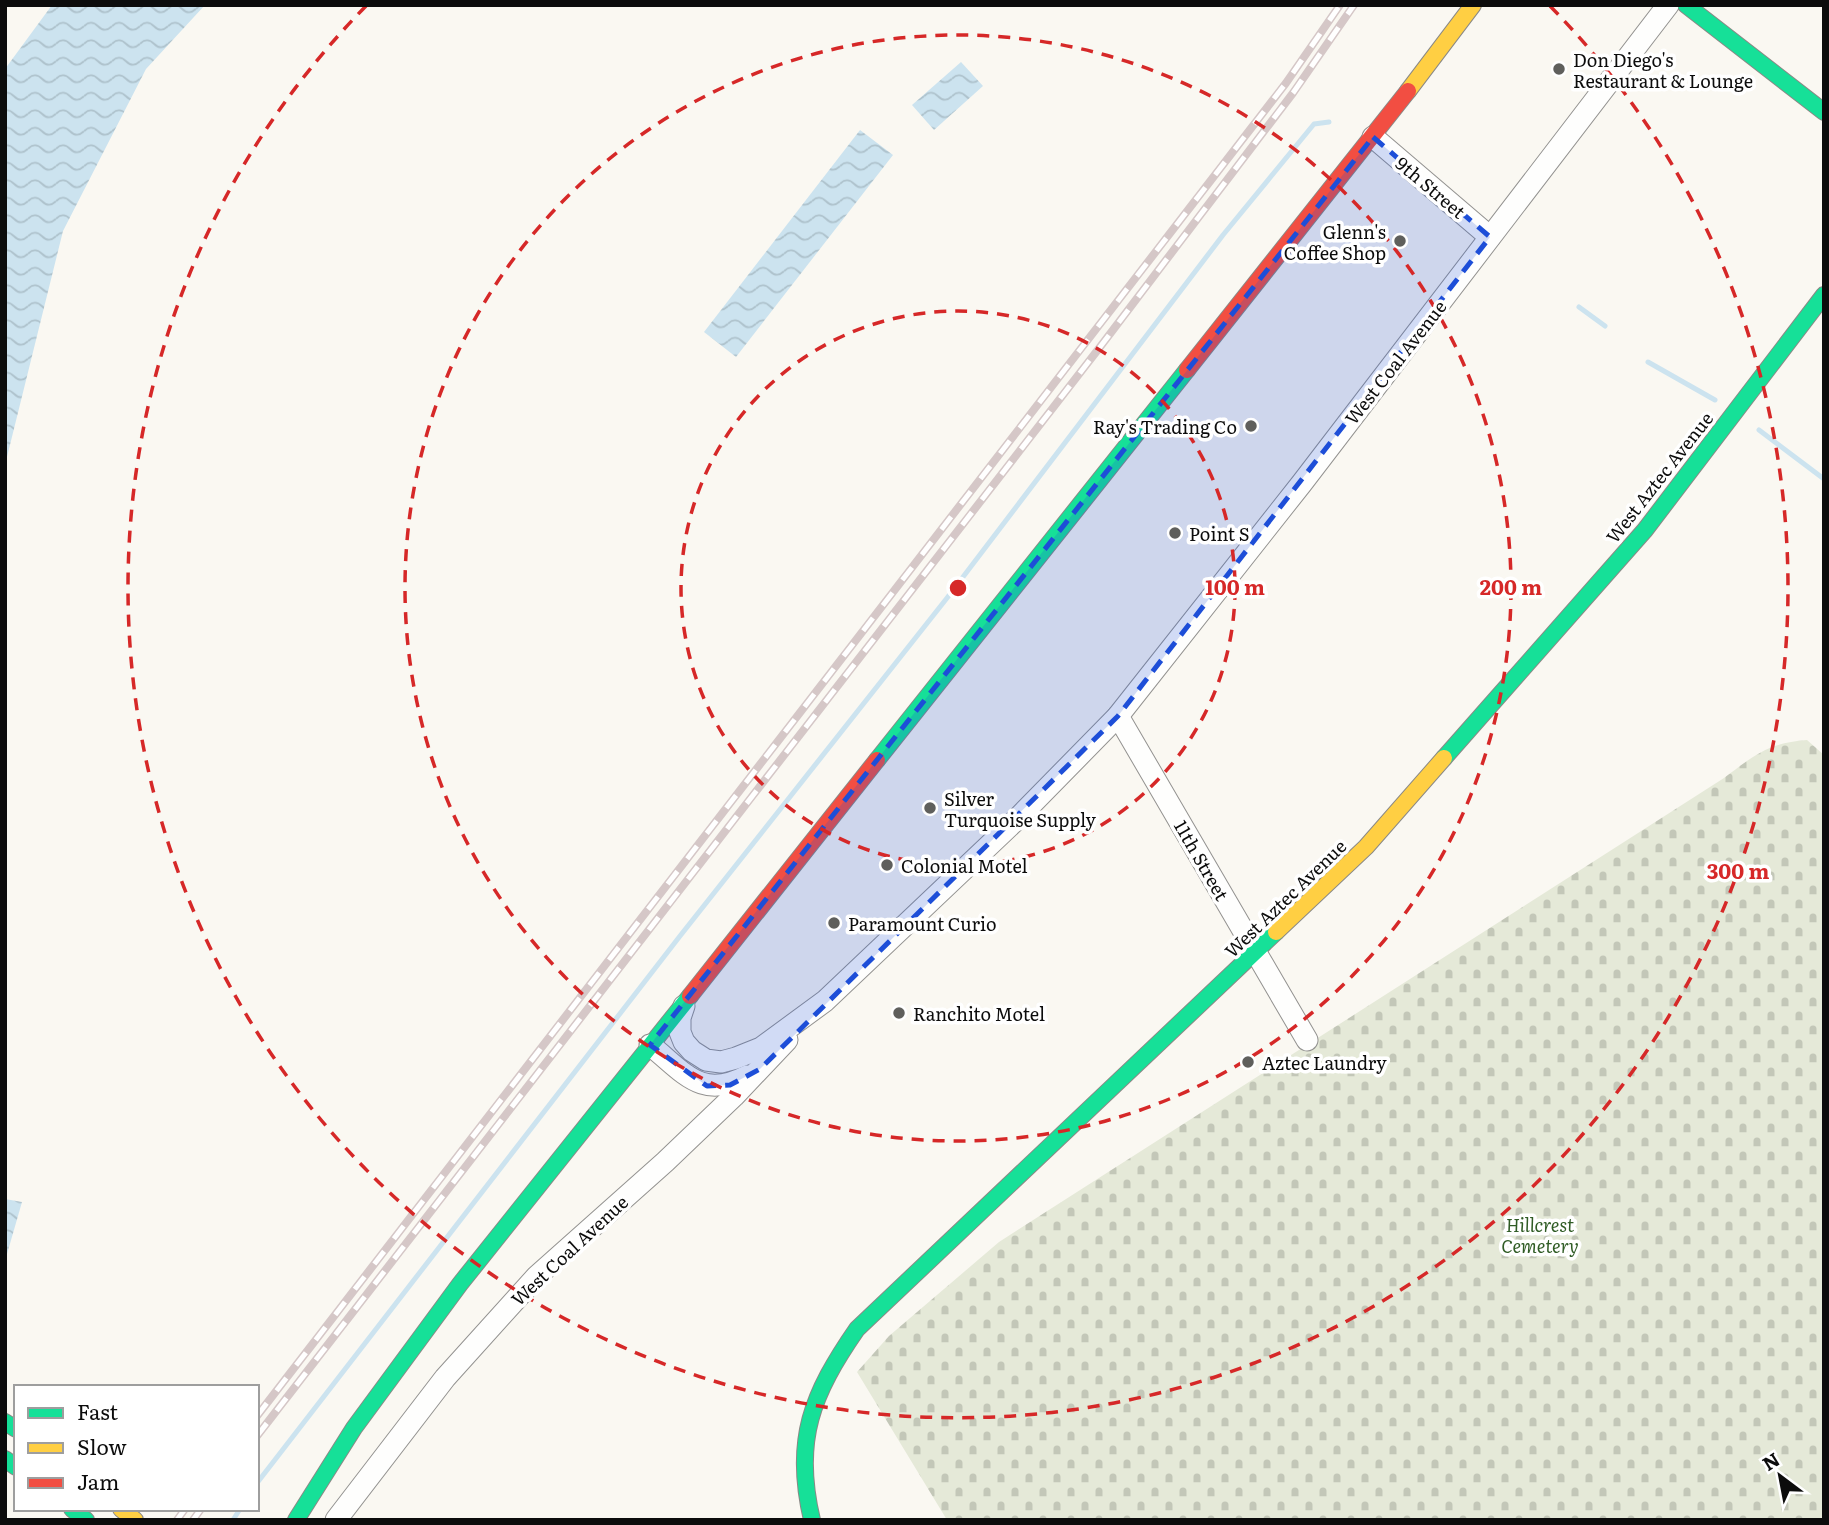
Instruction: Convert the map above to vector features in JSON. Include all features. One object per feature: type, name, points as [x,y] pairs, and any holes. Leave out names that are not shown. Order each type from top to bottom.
[{"type":"main road","points":[[296,1520],[354,1428],[460,1284],[1373,137],[1473,5]]},
{"type":"main road","points":[[1686,5],[1824,112]]},
{"type":"main road","name":"West Aztec Avenue","points":[[812,1520],[803,1468],[809,1422],[823,1380],[857,1329],[1366,847],[1645,530],[1824,295]]},
{"type":"street","name":"West Coal Avenue","points":[[337,1520],[445,1378],[537,1276],[665,1161],[760,1069],[825,1000],[1018,818],[1118,716],[1301,483],[1668,5]]},
{"type":"street","name":"9th Street","points":[[1373,137],[1490,237]]},
{"type":"street","name":"11th Street","points":[[1118,716],[1307,1040]]},
{"type":"street","points":[[687,999],[680,1018],[680,1031],[684,1042],[706,1060],[721,1062],[736,1059],[761,1048],[825,1000]]},
{"type":"street","points":[[650,1045],[688,1076],[707,1086],[730,1085],[760,1069]]},
{"type":"highlighted area","points":[[1373,137],[1490,237],[1118,716],[760,1069],[730,1085],[707,1086],[650,1045]]},
{"type":"green space","name":"Hillcrest Cemetery","points":[[1807,740],[1824,755],[1824,1520],[947,1520],[857,1372],[889,1336],[999,1242],[1753,757],[1771,747]]},
{"type":"water","points":[[52,5],[205,5],[146,69],[63,231],[5,465],[5,69]]},
{"type":"water","points":[[961,62],[983,86],[934,130],[912,105]]},
{"type":"water","points":[[860,130],[893,155],[736,357],[704,332]]},
{"type":"water","points":[[5,1199],[22,1202],[5,1261]]},
{"type":"waterway","points":[[259,1480],[680,936],[947,598],[1223,235],[1314,124],[1329,122]]},
{"type":"waterway","points":[[1579,307],[1605,326]]},
{"type":"waterway","points":[[1648,362],[1715,400]]},
{"type":"waterway","points":[[1759,430],[1824,479]]},
{"type":"waterway","points":[[233,1520],[239,1511]]},
{"type":"railway","points":[[259,1413],[1286,83],[1340,5]]},
{"type":"railway","points":[[259,1433],[1100,347],[1293,93],[1354,5]]},
{"type":"railway","points":[[177,1520],[184,1511]]},
{"type":"railway","points":[[193,1520],[200,1511]]},
{"type":"traffic: fast","points":[[1686,5],[1824,112]]},
{"type":"traffic: fast","points":[[1444,758],[1645,530],[1824,295]]},
{"type":"traffic: fast","points":[[877,760],[1187,370]]},
{"type":"traffic: fast","points":[[812,1520],[805,1466],[810,1419],[828,1375],[857,1329],[1276,932]]},
{"type":"traffic: fast","points":[[296,1520],[354,1428],[460,1284],[690,996]]},
{"type":"traffic: fast","points":[[5,1422],[14,1428]]},
{"type":"traffic: fast","points":[[5,1459],[14,1466]]},
{"type":"traffic: fast","points":[[75,1511],[86,1520]]},
{"type":"traffic: slow","points":[[1408,91],[1473,5]]},
{"type":"traffic: slow","points":[[1276,932],[1366,847],[1444,758]]},
{"type":"traffic: slow","points":[[124,1511],[135,1520]]},
{"type":"traffic: jam","points":[[1187,370],[1408,91]]},
{"type":"traffic: jam","points":[[690,996],[877,760]]},
{"type":"place","name":"Don Diego's Restaurant & Lounge","points":[[1559,69]]},
{"type":"place","name":"Glenn's Coffee Shop","points":[[1400,241]]},
{"type":"place","name":"Ray's Trading Co","points":[[1251,426]]},
{"type":"place","name":"Point S","points":[[1175,533]]},
{"type":"place","name":"Silver Turquoise Supply","points":[[930,808]]},
{"type":"place","name":"Colonial Motel","points":[[887,865]]},
{"type":"place","name":"Paramount Curio","points":[[834,923]]},
{"type":"place","name":"Ranchito Motel","points":[[899,1013]]},
{"type":"place","name":"Aztec Laundry","points":[[1248,1062]]}]
